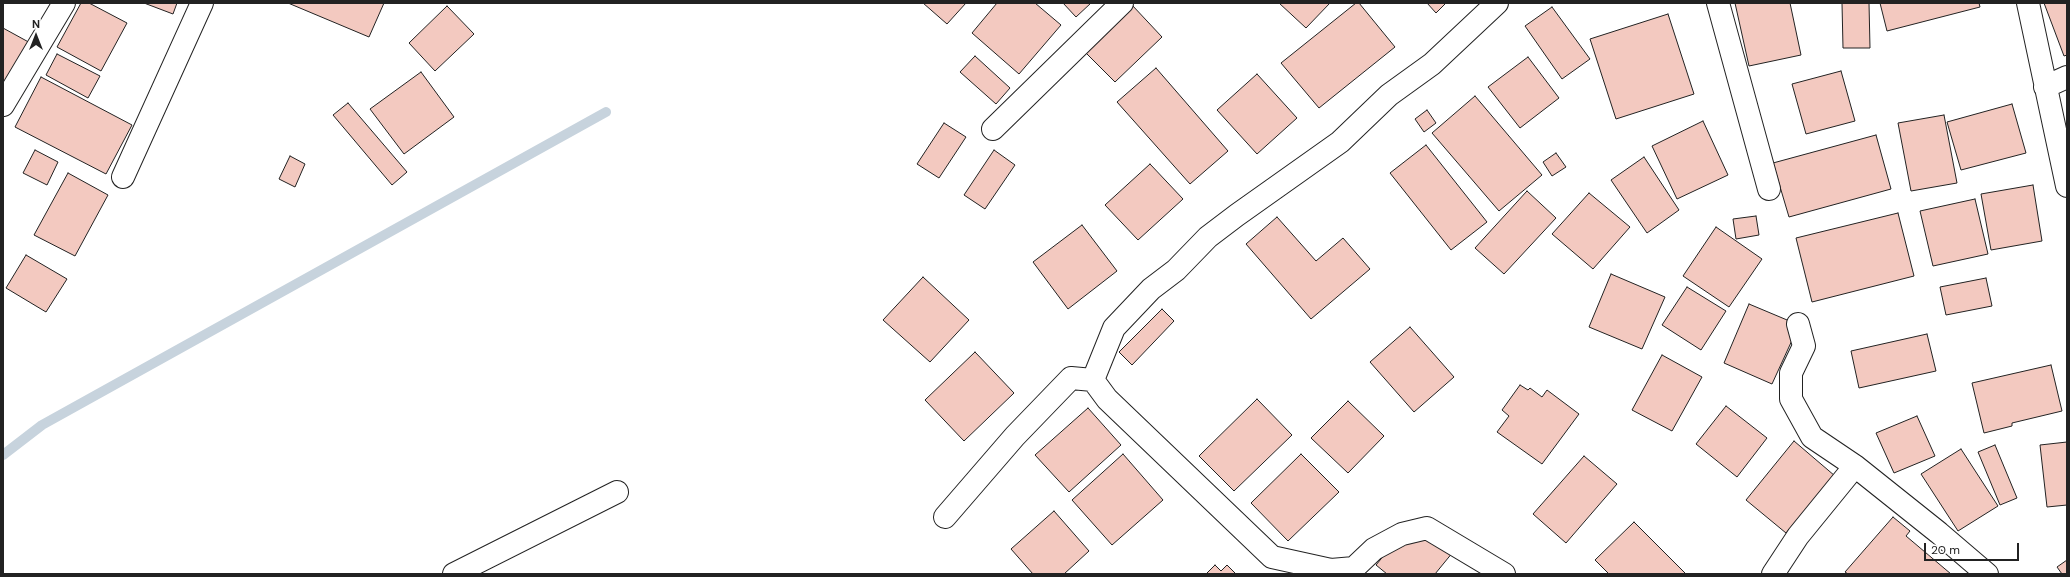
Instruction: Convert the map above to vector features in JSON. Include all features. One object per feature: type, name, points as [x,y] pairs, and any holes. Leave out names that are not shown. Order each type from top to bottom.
[{"type":"street","points":[[3,105],[64,3]]},
{"type":"street","points":[[123,177],[202,3]]},
{"type":"street","points":[[993,129],[1122,3]]},
{"type":"street","points":[[1093,380],[1114,328],[1151,289],[1176,270],[1208,237],[1340,142],[1389,95],[1432,64],[1497,3]]},
{"type":"street","points":[[1718,3],[1769,189]]},
{"type":"street","points":[[2028,3],[2067,186]]},
{"type":"street","points":[[2045,87],[2067,77]]},
{"type":"street","points":[[1798,324],[1804,346],[1791,374],[1791,399],[1812,437],[1855,466],[1987,574]]},
{"type":"street","points":[[945,516],[1015,436],[1071,378],[1093,380]]},
{"type":"street","points":[[1093,380],[1106,399],[1272,556],[1331,570],[1354,568],[1374,549],[1402,534],[1427,528],[1504,574]]},
{"type":"street","points":[[1773,574],[1798,536],[1855,466]]},
{"type":"street","points":[[454,574],[617,492]]},
{"type":"building","points":[[81,3],[89,3],[127,23],[101,71],[57,47]]},
{"type":"building","points":[[144,3],[177,3],[173,14]]},
{"type":"building","points":[[288,3],[384,3],[369,37]]},
{"type":"building","points":[[923,3],[966,3],[947,24]]},
{"type":"building","points":[[997,3],[1035,3],[1061,25],[1019,74],[972,33]]},
{"type":"building","points":[[1063,3],[1091,3],[1076,17]]},
{"type":"building","points":[[1279,3],[1330,3],[1306,28]]},
{"type":"building","points":[[1356,3],[1359,3],[1395,47],[1319,108],[1281,63]]},
{"type":"building","points":[[1427,3],[1446,3],[1436,13]]},
{"type":"building","points":[[1735,3],[1790,3],[1801,55],[1749,66]]},
{"type":"building","points":[[1842,3],[1869,3],[1870,48],[1843,48]]},
{"type":"building","points":[[1880,3],[1979,3],[1980,7],[1887,31]]},
{"type":"building","points":[[2044,3],[2067,3],[2067,55],[2064,56]]},
{"type":"building","points":[[1132,5],[1162,37],[1115,82],[1084,51]]},
{"type":"building","points":[[447,6],[474,34],[435,71],[409,43]]},
{"type":"building","points":[[1552,7],[1590,59],[1562,79],[1525,26]]},
{"type":"building","points":[[1668,14],[1694,94],[1616,119],[1590,39]]},
{"type":"building","points":[[3,28],[34,45],[3,96]]},
{"type":"building","points":[[57,54],[100,76],[88,98],[46,75]]},
{"type":"building","points":[[975,56],[1010,88],[996,104],[960,72]]},
{"type":"building","points":[[1528,57],[1559,98],[1520,128],[1488,87]]},
{"type":"building","points":[[1156,68],[1228,151],[1190,184],[1117,102]]},
{"type":"building","points":[[1841,71],[1855,121],[1806,134],[1792,84]]},
{"type":"building","points":[[421,72],[454,117],[404,154],[370,109]]},
{"type":"building","points":[[1257,74],[1297,118],[1257,154],[1217,110]]},
{"type":"building","points":[[41,77],[132,125],[106,174],[15,127]]},
{"type":"building","points":[[1475,96],[1542,175],[1499,211],[1432,133]]},
{"type":"building","points":[[348,103],[407,172],[392,185],[333,115]]},
{"type":"building","points":[[2012,104],[2026,153],[1961,170],[1947,122]]},
{"type":"building","points":[[1427,110],[1436,123],[1424,132],[1415,119]]},
{"type":"building","points":[[1944,115],[1957,183],[1911,191],[1898,123]]},
{"type":"building","points":[[1703,121],[1728,175],[1677,199],[1652,146]]},
{"type":"building","points":[[944,123],[966,137],[939,178],[917,164]]},
{"type":"building","points":[[1876,135],[1891,189],[1789,217],[1773,163]]},
{"type":"building","points":[[1426,145],[1487,222],[1451,250],[1390,173]]},
{"type":"building","points":[[35,150],[58,162],[47,185],[23,173]]},
{"type":"building","points":[[994,150],[1015,165],[985,209],[964,195]]},
{"type":"building","points":[[1556,153],[1566,167],[1552,176],[1543,162]]},
{"type":"building","points":[[290,156],[305,164],[295,187],[279,179]]},
{"type":"building","points":[[1644,157],[1679,210],[1647,233],[1611,180]]},
{"type":"building","points":[[1150,164],[1183,199],[1138,240],[1105,205]]},
{"type":"building","points":[[68,173],[108,195],[75,256],[34,235]]},
{"type":"building","points":[[2033,185],[2042,241],[1991,250],[1981,194]]},
{"type":"building","points":[[1527,191],[1556,218],[1504,274],[1475,248]]},
{"type":"building","points":[[1589,193],[1630,227],[1593,269],[1552,234]]},
{"type":"building","points":[[1975,199],[1988,254],[1933,266],[1920,211]]},
{"type":"building","points":[[1898,213],[1914,276],[1812,302],[1796,238]]},
{"type":"building","points":[[1756,216],[1759,235],[1736,239],[1733,219]]},
{"type":"building","points":[[1277,217],[1316,261],[1343,238],[1370,269],[1311,319],[1246,244]]},
{"type":"building","points":[[1082,225],[1117,271],[1068,309],[1033,262]]},
{"type":"building","points":[[1716,227],[1762,259],[1729,307],[1683,276]]},
{"type":"building","points":[[26,255],[67,279],[46,312],[6,288]]},
{"type":"building","points":[[1611,274],[1665,297],[1642,349],[1589,327]]},
{"type":"building","points":[[923,277],[969,320],[930,362],[883,320]]},
{"type":"building","points":[[1986,278],[1992,306],[1946,315],[1940,287]]},
{"type":"building","points":[[1687,287],[1726,311],[1701,350],[1662,325]]},
{"type":"building","points":[[1749,304],[1799,325],[1772,384],[1724,363]]},
{"type":"building","points":[[1162,309],[1174,321],[1132,365],[1119,352]]},
{"type":"building","points":[[1410,327],[1454,377],[1414,412],[1370,362]]},
{"type":"building","points":[[1927,334],[1936,371],[1859,388],[1851,351]]},
{"type":"building","points":[[975,352],[1014,393],[964,441],[925,400]]},
{"type":"building","points":[[1662,355],[1702,377],[1672,431],[1632,410]]},
{"type":"building","points":[[2051,365],[2062,411],[2012,423],[2012,426],[1984,433],[1972,383]]},
{"type":"building","points":[[1520,385],[1528,390],[1530,388],[1542,397],[1547,390],[1579,414],[1542,464],[1497,432],[1509,416],[1502,410]]},
{"type":"building","points":[[1257,399],[1292,435],[1234,491],[1199,456]]},
{"type":"building","points":[[1348,401],[1384,436],[1348,473],[1311,438]]},
{"type":"building","points":[[1726,406],[1767,438],[1737,477],[1696,444]]},
{"type":"building","points":[[1088,408],[1121,445],[1069,492],[1035,455]]},
{"type":"building","points":[[1917,416],[1935,456],[1894,473],[1876,433]]},
{"type":"building","points":[[1794,441],[1835,476],[1786,533],[1746,500]]},
{"type":"building","points":[[2067,442],[2067,505],[2047,507],[2040,445]]},
{"type":"building","points":[[1995,445],[2017,498],[2000,505],[1978,452]]},
{"type":"building","points":[[1961,449],[1998,506],[1958,531],[1921,474]]},
{"type":"building","points":[[1123,454],[1163,500],[1112,545],[1072,500]]},
{"type":"building","points":[[1301,454],[1339,492],[1288,541],[1251,503]]},
{"type":"building","points":[[1584,456],[1617,484],[1566,543],[1533,514]]},
{"type":"building","points":[[1054,511],[1089,551],[1064,574],[1033,574],[1011,549]]},
{"type":"building","points":[[1893,517],[1910,531],[1906,536],[1951,574],[1848,574],[1845,572]]},
{"type":"building","points":[[1413,520],[1453,552],[1435,574],[1387,574],[1376,565]]},
{"type":"building","points":[[1634,522],[1686,574],[1609,574],[1595,560]]},
{"type":"building","points":[[2067,560],[2067,574],[2062,574],[2057,567]]},
{"type":"building","points":[[1215,565],[1221,571],[1227,565],[1236,574],[1206,574]]},
{"type":"waterway","points":[[3,455],[42,425],[606,112]]}]
